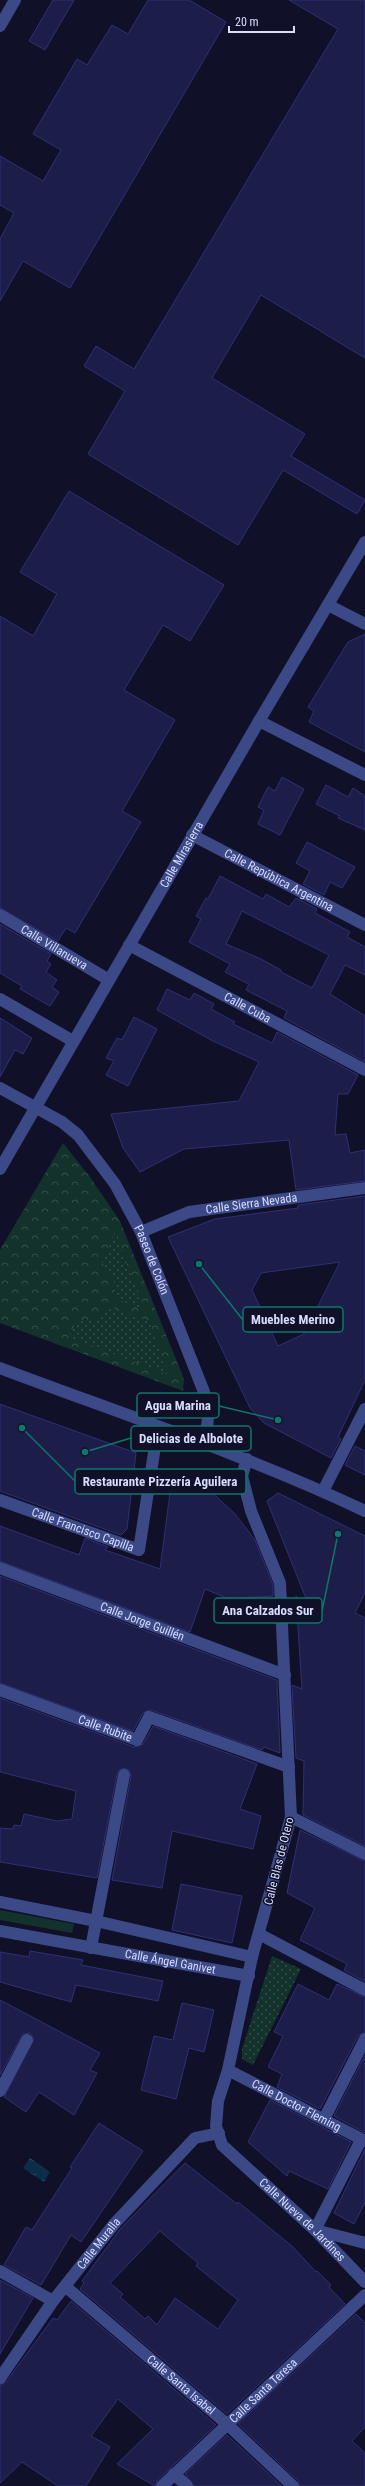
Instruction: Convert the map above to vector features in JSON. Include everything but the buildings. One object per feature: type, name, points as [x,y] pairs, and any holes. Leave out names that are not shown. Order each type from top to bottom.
[{"type":"street","points":[[0,26],[15,0]]},
{"type":"street","name":"Calle Mirasierra","points":[[1,1164],[36,1109],[73,1041],[192,835],[365,542]]},
{"type":"street","points":[[328,605],[365,624]]},
{"type":"street","points":[[259,721],[365,775]]},
{"type":"street","name":"Calle República Argentina","points":[[192,835],[365,925]]},
{"type":"street","name":"Calle Villanueva","points":[[0,915],[109,980]]},
{"type":"street","name":"Calle Cuba","points":[[129,945],[365,1070]]},
{"type":"street","points":[[0,999],[73,1041]]},
{"type":"street","name":"Paseo de Colón","points":[[0,1088],[62,1122],[78,1135],[115,1184],[141,1232],[204,1392],[209,1411],[208,1428],[202,1443]]},
{"type":"street","name":"Calle Sierra Nevada","points":[[141,1232],[189,1212],[365,1188]]},
{"type":"street","points":[[0,1368],[247,1459],[323,1491],[365,1512]]},
{"type":"street","points":[[323,1491],[365,1408]]},
{"type":"street","name":"Calle Francisco Capilla","points":[[0,1500],[139,1550],[158,1427]]},
{"type":"street","name":"Calle Blas de Otero","points":[[238,2161],[222,2145],[216,2126],[218,2101],[228,2070],[252,1957],[291,1816],[280,1583],[251,1511],[242,1476],[247,1459]]},
{"type":"street","name":"Calle Jorge Guillén","points":[[0,1568],[285,1675]]},
{"type":"street","name":"Calle Rubite","points":[[0,1690],[137,1740],[149,1717],[289,1767]]},
{"type":"street","points":[[91,1948],[124,1775]]},
{"type":"street","points":[[291,1816],[365,1854]]},
{"type":"street","name":"Calle Ángel Ganivet","points":[[0,1902],[96,1921],[252,1957]]},
{"type":"street","name":"Calle Ángel Ganivet","points":[[0,1931],[249,1976]]},
{"type":"street","points":[[259,1934],[365,1990]]},
{"type":"street","points":[[0,2091],[27,2040]]},
{"type":"street","points":[[324,2119],[365,2040]]},
{"type":"street","name":"Calle Doctor Fleming","points":[[228,2070],[363,2140]]},
{"type":"street","name":"Calle Muralla","points":[[0,2378],[53,2301],[66,2287],[115,2223],[195,2138],[219,2133]]},
{"type":"street","points":[[363,2140],[315,2230],[365,2243]]},
{"type":"street","name":"Calle Nueva de Jardines","points":[[238,2161],[315,2230],[365,2282]]},
{"type":"street","points":[[0,2270],[53,2301]]},
{"type":"street","name":"Calle Santa Isabel","points":[[66,2287],[227,2424],[293,2486]]},
{"type":"street","name":"Calle Santa Teresa","points":[[162,2486],[365,2295]]},
{"type":"street","points":[[174,2474],[187,2486]]},
{"type":"green space","points":[[63,1143],[90,1177],[120,1221],[184,1379],[183,1391],[0,1323],[0,1250]]},
{"type":"green space","points":[[115,1232],[144,1310],[115,1298],[114,1278],[102,1262]]},
{"type":"green space","points":[[111,1307],[149,1322],[169,1375],[69,1337],[76,1322],[96,1320]]},
{"type":"green space","points":[[0,1910],[74,1924],[72,1933],[0,1920]]},
{"type":"green space","points":[[272,1956],[301,1969],[253,2065],[242,2059],[242,2049]]},
{"type":"water","points":[[30,2158],[50,2172],[44,2182],[23,2168]]},
{"type":"place","name":"Muebles Merino","points":[[199,1264]]},
{"type":"place","name":"Agua Marina","points":[[278,1420]]},
{"type":"place","name":"Restaurante Pizzería Aguilera","points":[[22,1428]]},
{"type":"place","name":"Delicias de Albolote","points":[[85,1452]]},
{"type":"place","name":"Ana Calzados Sur","points":[[338,1534]]}]
